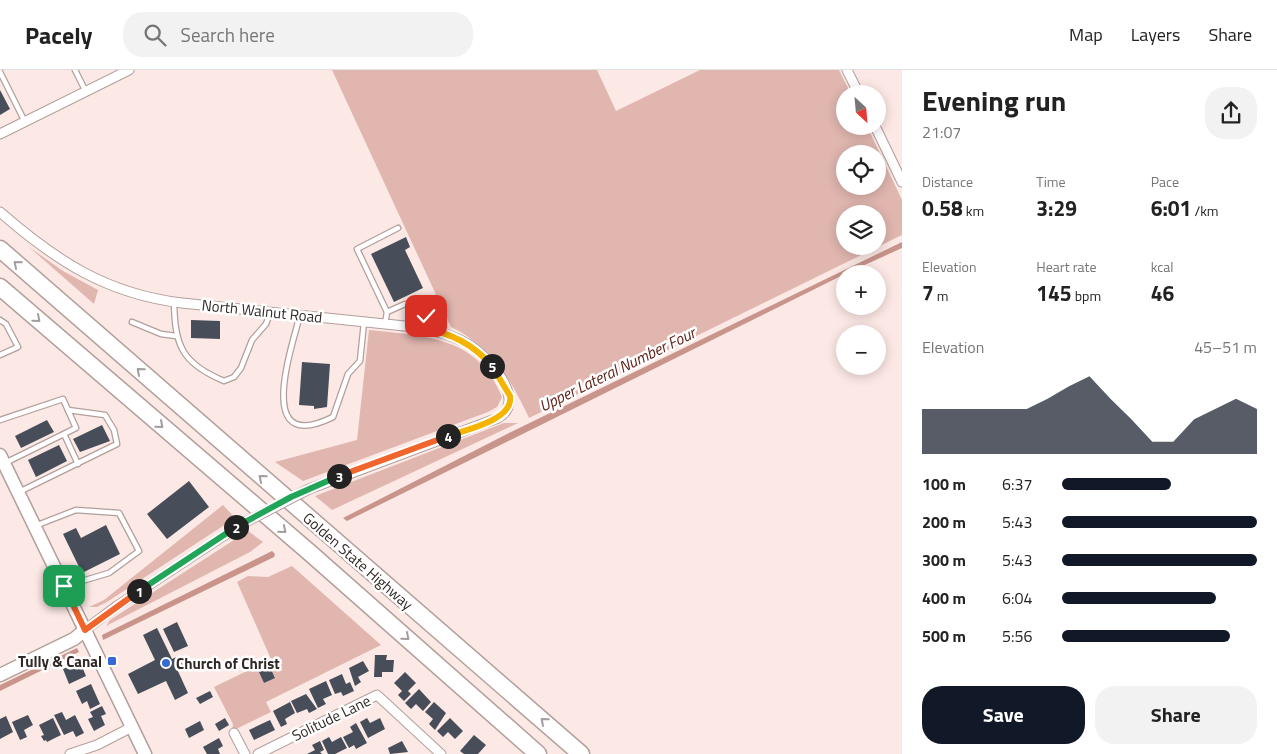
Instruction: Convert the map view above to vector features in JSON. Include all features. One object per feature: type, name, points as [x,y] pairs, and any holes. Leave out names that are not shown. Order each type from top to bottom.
[{"type":"highway","name":"Golden State Highway","points":[[0,249],[581,754]]},
{"type":"highway","name":"Golden State Highway","points":[[0,287],[309,552],[538,754]]},
{"type":"street","points":[[0,134],[129,70]]},
{"type":"street","points":[[847,70],[854,85]]},
{"type":"street","points":[[879,135],[902,182]]},
{"type":"street","name":"North Walnut Road","points":[[0,212],[45,249],[84,274],[130,292],[174,302],[424,328],[456,338],[479,352],[502,380],[510,396],[509,406],[498,418],[309,489],[240,525],[117,606],[85,630]]},
{"type":"street","points":[[2,460],[145,754]]},
{"type":"street","points":[[0,675],[74,639],[85,630]]},
{"type":"street","name":"Solitude Lane","points":[[258,754],[377,695],[436,752]]},
{"type":"street","points":[[70,754],[97,745],[132,727]]},
{"type":"street","points":[[234,733],[244,754]]},
{"type":"lane","points":[[75,70],[86,92]]},
{"type":"lane","points":[[0,72],[25,122]]},
{"type":"lane","points":[[385,324],[387,312],[356,249],[398,228]]},
{"type":"lane","points":[[418,308],[435,300]]},
{"type":"lane","points":[[174,302],[176,336],[180,348],[188,358],[212,376],[224,381],[234,377],[241,368],[252,340],[266,324],[271,311]]},
{"type":"lane","points":[[387,312],[405,304],[418,308],[426,316],[424,328]]},
{"type":"lane","points":[[300,315],[282,393],[283,408],[292,421],[302,426],[317,425],[333,417],[348,374],[360,361],[364,322]]},
{"type":"lane","points":[[0,320],[6,324],[18,347],[0,355]]},
{"type":"lane","points":[[132,322],[161,334],[176,336]]},
{"type":"lane","points":[[0,420],[63,399],[76,428],[2,460]]},
{"type":"lane","points":[[18,493],[117,444],[114,430],[105,415],[68,410]]},
{"type":"lane","points":[[64,434],[78,464]]},
{"type":"lane","points":[[35,526],[76,510],[119,513],[139,551],[109,573],[64,586]]},
{"type":"shaded area","points":[[332,70],[597,70],[616,111],[700,70],[839,70],[846,85],[836,85],[836,135],[871,135],[876,145],[836,145],[836,195],[886,195],[886,166],[902,200],[902,235],[886,243],[886,205],[836,205],[836,255],[861,255],[841,265],[836,265],[836,267],[529,418],[515,390],[498,365],[478,344],[451,327]]},
{"type":"shaded area","points":[[902,242],[902,248],[865,265],[855,265],[875,255],[886,255],[886,250]]},
{"type":"shaded area","points":[[29,247],[63,271],[98,290],[94,304]]},
{"type":"shaded area","points":[[836,274],[836,278],[347,521],[343,518],[511,432]]},
{"type":"shaded area","points":[[369,330],[429,338],[447,343],[464,351],[479,362],[492,377],[502,397],[497,407],[488,412],[303,481],[275,462],[357,440]]},
{"type":"shaded area","points":[[504,423],[518,423],[332,510],[315,496]]},
{"type":"shaded area","points":[[223,505],[235,518],[107,602],[97,607],[89,607],[104,600]]},
{"type":"shaded area","points":[[248,531],[263,542],[250,552],[106,626],[110,620]]},
{"type":"shaded area","points":[[272,551],[275,554],[274,557],[103,640],[102,635]]},
{"type":"shaded area","points":[[292,566],[381,645],[266,702],[271,712],[232,731],[233,724],[214,687],[251,669],[253,672],[259,669],[264,683],[275,677],[267,661],[271,659],[237,582],[248,576],[268,577]]},
{"type":"shaded area","points":[[77,648],[79,652],[0,691],[0,685]]},
{"type":"building","points":[[0,90],[10,109],[0,115]]},
{"type":"building","points":[[406,237],[410,247],[405,250],[423,288],[394,302],[371,254]]},
{"type":"building","points":[[191,320],[220,321],[220,339],[191,338]]},
{"type":"building","points":[[302,362],[330,364],[327,407],[314,409],[314,406],[299,405]]},
{"type":"building","points":[[47,420],[54,432],[21,448],[15,436]]},
{"type":"building","points":[[102,425],[110,441],[80,452],[73,439]]},
{"type":"building","points":[[59,445],[67,461],[36,477],[28,460]]},
{"type":"building","points":[[189,481],[209,507],[167,539],[147,514]]},
{"type":"building","points":[[106,525],[120,554],[82,573],[63,534],[76,528],[81,538]]},
{"type":"building","points":[[177,622],[188,646],[174,652],[163,629]]},
{"type":"building","name":"Church of Christ","points":[[157,628],[172,659],[179,656],[183,665],[177,669],[188,693],[175,700],[166,681],[138,694],[128,674],[155,660],[143,635]]},
{"type":"building","points":[[375,655],[387,655],[386,660],[394,660],[393,672],[382,672],[382,677],[374,677]]},
{"type":"building","points":[[363,661],[369,671],[358,677],[361,682],[355,686],[349,668]]},
{"type":"building","points":[[80,662],[86,676],[69,684],[63,669]]},
{"type":"building","points":[[270,667],[275,678],[264,683],[259,672]]},
{"type":"building","points":[[405,672],[416,683],[408,691],[411,694],[404,701],[398,695],[402,691],[394,683]]},
{"type":"building","points":[[342,674],[346,684],[350,682],[354,691],[343,696],[341,692],[335,694],[329,680]]},
{"type":"building","points":[[326,681],[332,695],[323,699],[326,704],[318,708],[309,689]]},
{"type":"building","points":[[91,684],[100,704],[90,709],[87,701],[82,704],[76,691]]},
{"type":"building","points":[[419,689],[431,702],[423,711],[416,704],[411,709],[405,703]]},
{"type":"building","points":[[210,691],[213,697],[200,704],[196,698]]},
{"type":"building","points":[[306,694],[317,709],[309,713],[307,709],[297,713],[291,701]]},
{"type":"building","points":[[290,702],[295,713],[285,719],[287,724],[281,727],[273,711]]},
{"type":"building","points":[[434,702],[446,713],[435,730],[429,724],[433,719],[425,712]]},
{"type":"building","points":[[102,706],[106,714],[101,716],[105,725],[94,731],[88,719],[93,717],[90,712]]},
{"type":"building","points":[[62,712],[66,720],[75,715],[84,733],[76,737],[73,731],[64,735],[54,715]]},
{"type":"building","points":[[28,715],[33,725],[24,730],[27,737],[20,740],[12,722]]},
{"type":"building","points":[[6,716],[13,732],[0,739],[0,719]]},
{"type":"building","points":[[53,718],[61,735],[47,742],[41,736],[44,735],[39,725]]},
{"type":"building","points":[[225,718],[229,725],[219,731],[215,724]]},
{"type":"building","points":[[367,718],[370,723],[380,718],[385,729],[368,738],[360,722]]},
{"type":"building","points":[[450,718],[463,731],[455,739],[448,732],[443,737],[437,731]]},
{"type":"building","points":[[270,720],[275,730],[254,740],[249,730]]},
{"type":"building","points":[[200,721],[204,730],[189,738],[185,729]]},
{"type":"building","points":[[356,723],[367,743],[356,749],[354,745],[349,748],[343,737],[353,732],[350,727]]},
{"type":"building","points":[[474,735],[486,745],[478,754],[464,754],[460,751]]},
{"type":"building","points":[[329,737],[332,742],[341,737],[347,748],[335,754],[328,754],[322,741]]},
{"type":"building","points":[[219,738],[223,746],[218,749],[220,754],[207,754],[203,747]]},
{"type":"building","points":[[320,741],[324,750],[320,752],[322,754],[307,754],[315,750],[312,745]]},
{"type":"building","points":[[402,741],[408,752],[390,754],[388,748]]},
{"type":"place","name":"Tully & Canal","points":[[112,661]]},
{"type":"place","name":"Church of Christ","points":[[166,663]]},
{"type":"route","points":[[64,586],[85,630],[204,547],[291,497],[334,478],[480,425],[504,414],[511,401],[510,396],[495,370],[479,352],[468,344],[447,334],[424,328],[426,316]]},
{"type":"water label","name":"Upper Lateral Number Four","points":[[617,369]]}]
